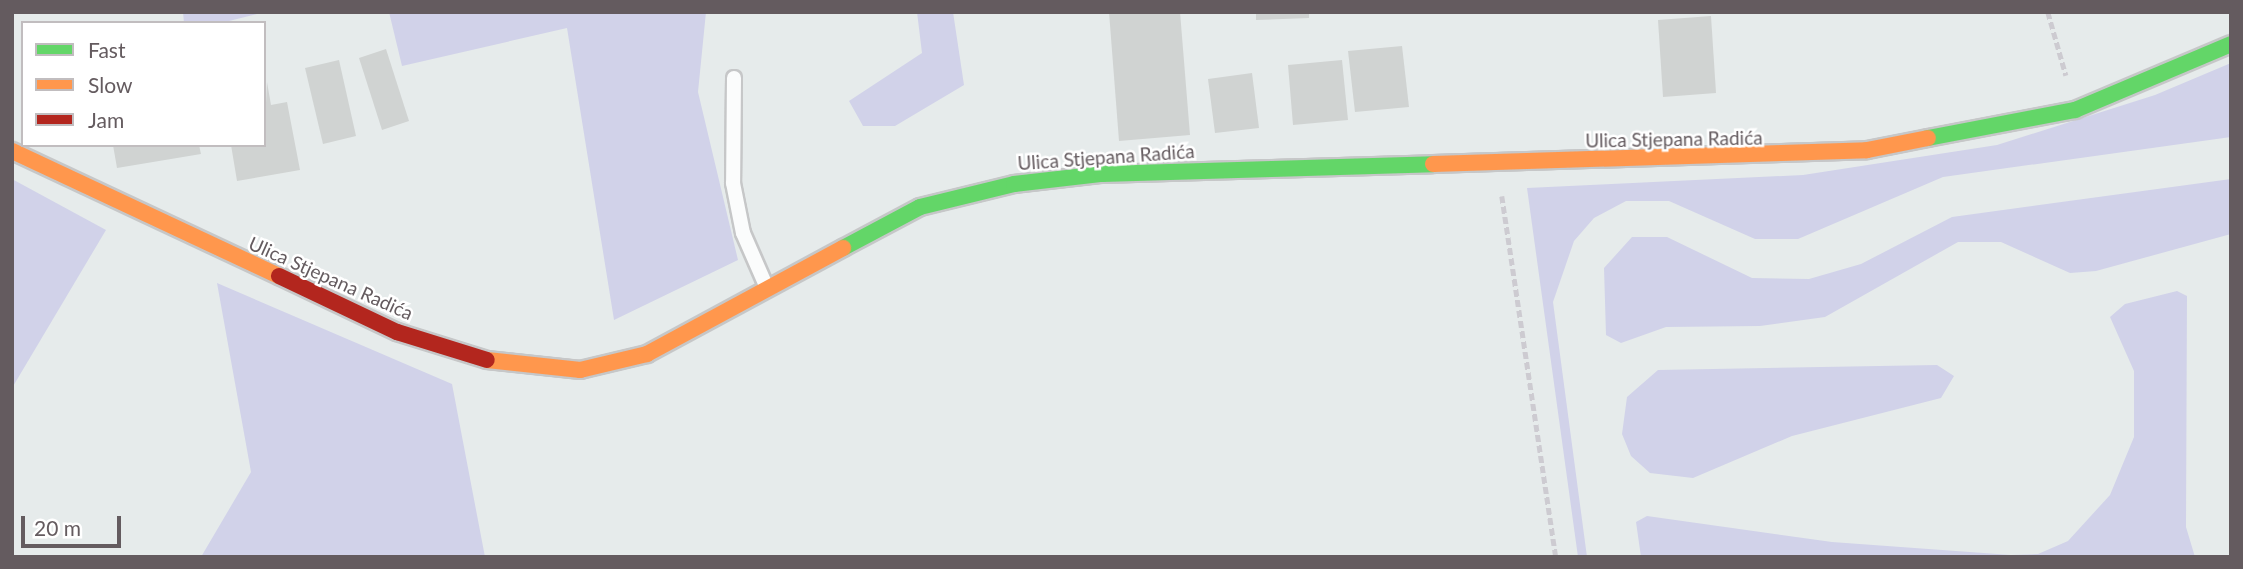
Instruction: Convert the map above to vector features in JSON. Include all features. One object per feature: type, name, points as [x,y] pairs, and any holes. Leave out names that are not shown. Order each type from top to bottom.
[{"type":"street","name":"Ulica Stjepana Radića","points":[[12,150],[348,313],[494,362],[580,370],[647,354],[920,207],[1014,184],[1102,174],[1497,164],[1867,150],[2075,110],[2231,44]]},
{"type":"lane","points":[[734,78],[733,183],[743,233],[767,289]]},
{"type":"path","points":[[2048,12],[2075,110]]},
{"type":"path","points":[[1497,164],[1556,557]]},
{"type":"shaded area","points":[[183,12],[265,12],[229,21],[184,21]]},
{"type":"shaded area","points":[[389,12],[706,12],[698,92],[738,260],[614,320],[567,28],[402,66]]},
{"type":"shaded area","points":[[917,12],[953,12],[964,85],[895,126],[863,126],[849,101],[922,53]]},
{"type":"shaded area","points":[[2231,63],[2231,137],[1943,177],[1798,239],[1755,239],[1669,201],[1626,201],[1594,218],[1574,241],[1553,302],[1587,557],[1578,557],[1527,188],[1803,175],[1997,145],[2155,95]]},
{"type":"shaded area","points":[[12,179],[106,230],[12,388]]},
{"type":"shaded area","points":[[2231,179],[2231,234],[2096,271],[2070,273],[2001,242],[1958,242],[1825,317],[1760,326],[1666,327],[1621,343],[1606,335],[1604,268],[1632,237],[1667,237],[1752,278],[1809,279],[1861,264],[1952,217]]},
{"type":"shaded area","points":[[217,283],[452,384],[485,557],[201,557],[251,472]]},
{"type":"shaded area","points":[[2177,291],[2187,296],[2186,527],[2195,557],[1641,557],[1636,522],[1647,516],[1832,542],[2011,555],[2038,554],[2068,541],[2110,495],[2134,437],[2134,371],[2110,317],[2125,304]]},
{"type":"shaded area","points":[[1937,365],[1954,376],[1941,398],[1792,436],[1693,478],[1650,473],[1631,456],[1622,434],[1627,397],[1658,370]]},
{"type":"building","points":[[1109,12],[1180,12],[1190,135],[1119,141]]},
{"type":"building","points":[[1256,12],[1309,12],[1309,18],[1256,20]]},
{"type":"building","points":[[1711,16],[1716,93],[1663,97],[1658,20]]},
{"type":"building","points":[[1402,46],[1409,107],[1355,112],[1348,51]]},
{"type":"building","points":[[386,49],[409,121],[382,130],[359,58]]},
{"type":"building","points":[[339,60],[356,136],[323,144],[305,68]]},
{"type":"building","points":[[1342,60],[1348,120],[1293,125],[1288,65]]},
{"type":"building","points":[[1252,73],[1259,128],[1215,133],[1208,79]]},
{"type":"building","points":[[267,82],[271,105],[287,102],[300,170],[237,181],[231,147],[266,147]]},
{"type":"building","points":[[113,147],[199,147],[201,154],[117,168]]},
{"type":"traffic: fast","points":[[1928,138],[2075,110],[2231,44]]},
{"type":"traffic: fast","points":[[843,248],[920,207],[1014,184],[1102,174],[1433,164]]},
{"type":"traffic: slow","points":[[1433,164],[1867,150],[1928,138]]},
{"type":"traffic: slow","points":[[12,151],[279,276]]},
{"type":"traffic: slow","points":[[487,360],[580,370],[647,354],[843,248]]},
{"type":"traffic: jam","points":[[279,276],[397,332],[487,360]]}]
